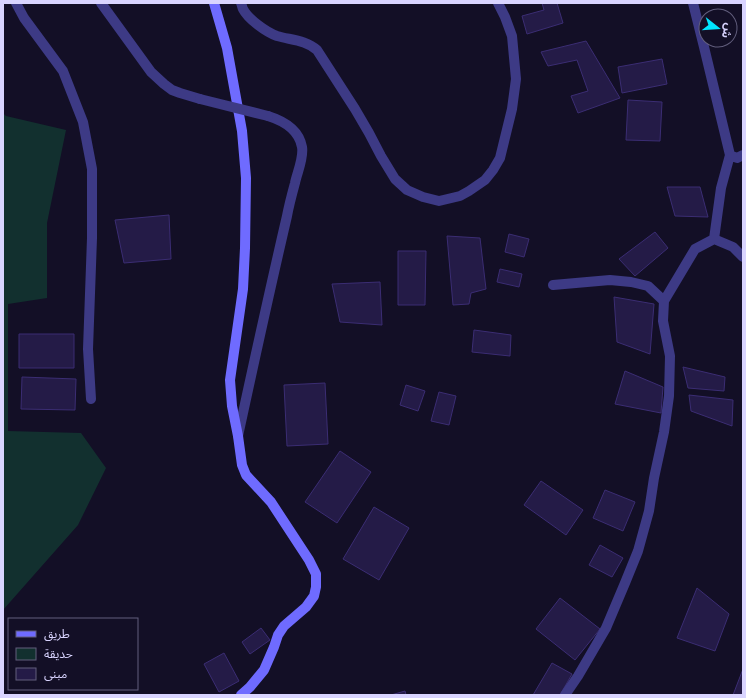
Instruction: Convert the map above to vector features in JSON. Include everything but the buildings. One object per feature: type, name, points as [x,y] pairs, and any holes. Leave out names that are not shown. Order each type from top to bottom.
[{"type":"main road","points":[[214,3],[227,48],[242,131],[246,178],[243,289],[230,380],[232,406],[242,465],[246,475],[271,502],[309,560],[316,574],[314,596],[306,607],[284,626],[278,635],[264,670],[250,687],[241,695]]},
{"type":"street","points":[[16,3],[24,18],[63,71],[83,122],[86,135],[92,169],[92,238],[88,349],[91,399]]},
{"type":"street","points":[[101,3],[151,72],[172,90],[200,99],[279,119],[294,131],[302,148],[301,161],[291,195],[238,436]]},
{"type":"street","points":[[242,3],[243,9],[256,24],[275,35],[307,43],[317,50],[355,109],[395,179],[407,190],[423,197],[439,201],[460,196],[480,183],[493,170],[502,152],[512,109],[516,79],[512,36],[498,3]]},
{"type":"street","points":[[693,3],[730,155],[722,188],[714,239]]},
{"type":"street","points":[[730,155],[737,158],[743,155]]},
{"type":"street","points":[[565,695],[606,628],[638,551],[649,511],[654,478],[664,432],[668,396],[670,356],[663,321],[664,301],[694,249],[714,239],[733,247],[743,257]]},
{"type":"street","points":[[553,285],[610,280],[632,282],[648,286],[664,301]]},
{"type":"green space","points":[[3,113],[6,116],[66,130],[47,223],[47,298],[8,304],[8,431],[81,433],[106,468],[78,525],[3,610]]}]
